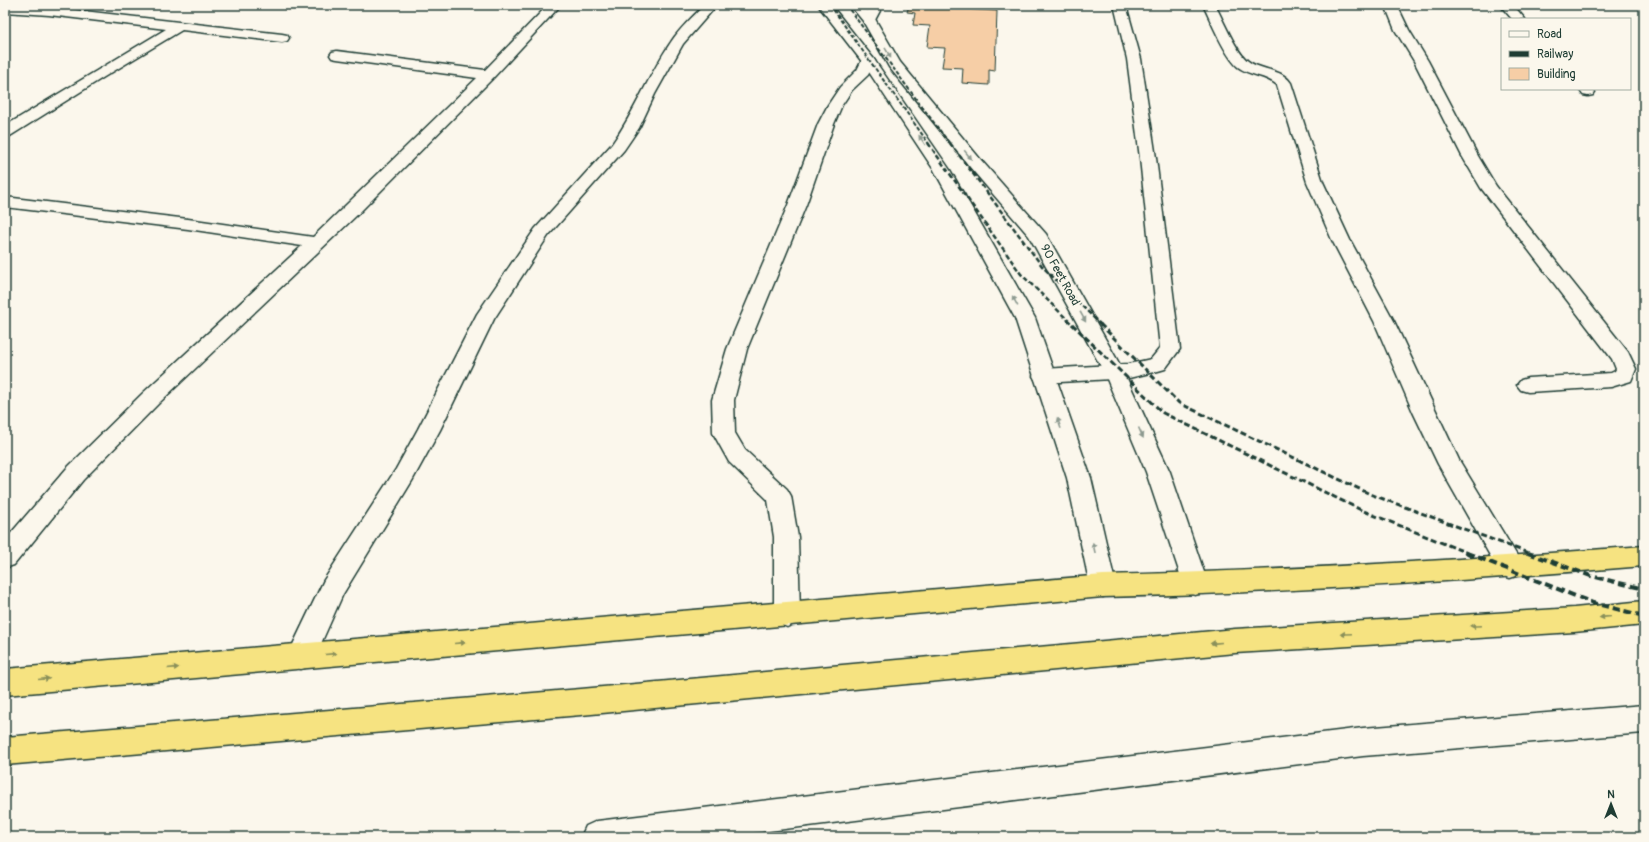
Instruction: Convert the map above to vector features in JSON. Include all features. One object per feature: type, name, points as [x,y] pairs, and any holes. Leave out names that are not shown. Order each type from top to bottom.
[{"type":"highway","points":[[5,682],[787,615],[1103,586],[1195,584],[1510,567],[1644,556]]},
{"type":"highway","points":[[5,751],[581,702],[1235,641],[1574,620],[1644,613]]},
{"type":"street","points":[[5,558],[81,468],[151,398],[316,243],[488,75],[555,5]]},
{"type":"street","points":[[301,656],[333,588],[404,475],[456,378],[484,319],[508,280],[541,233],[618,147],[631,128],[648,94],[677,43],[711,5]]},
{"type":"street","points":[[824,5],[868,62],[942,170],[1025,318],[1043,376],[1079,478],[1103,586]]},
{"type":"street","name":"90 Feet Road","points":[[856,5],[873,12],[894,64],[975,163],[1037,234],[1114,372],[1158,472],[1195,584]]},
{"type":"street","points":[[1043,376],[1129,371],[1158,364],[1170,350],[1148,158],[1134,59],[1120,5]]},
{"type":"street","points":[[1209,5],[1240,62],[1251,68],[1276,75],[1284,83],[1315,182],[1341,240],[1384,321],[1424,412],[1449,464],[1510,567]]},
{"type":"street","points":[[1391,5],[1402,30],[1421,61],[1470,156],[1489,188],[1621,357],[1626,369],[1624,376],[1611,380],[1528,385]]},
{"type":"street","points":[[1506,5],[1518,18]]},
{"type":"street","points":[[15,7],[282,38]]},
{"type":"street","points":[[5,133],[180,26]]},
{"type":"street","points":[[336,55],[488,75]]},
{"type":"street","points":[[787,615],[786,537],[779,496],[737,456],[733,450],[724,433],[723,400],[737,350],[797,205],[826,124],[835,105],[847,87],[863,72],[868,62]]},
{"type":"street","points":[[5,202],[181,223],[316,243]]},
{"type":"street","points":[[605,836],[1363,742],[1644,719]]},
{"type":"building","points":[[909,6],[997,11],[995,71],[989,70],[989,85],[962,83],[963,68],[942,67],[945,48],[927,47],[930,26],[913,25],[915,13],[907,12]]},
{"type":"railway","points":[[830,5],[929,144]]},
{"type":"railway","points":[[846,5],[950,144]]},
{"type":"railway","points":[[928,143],[1021,274],[1073,325]]},
{"type":"railway","points":[[950,143],[1042,266],[1179,403],[1370,494],[1531,554]]},
{"type":"railway","points":[[1072,324],[1163,413],[1361,510],[1470,554]]},
{"type":"railway","points":[[1467,553],[1593,603],[1644,616]]},
{"type":"railway","points":[[1528,553],[1591,576],[1644,589]]}]
